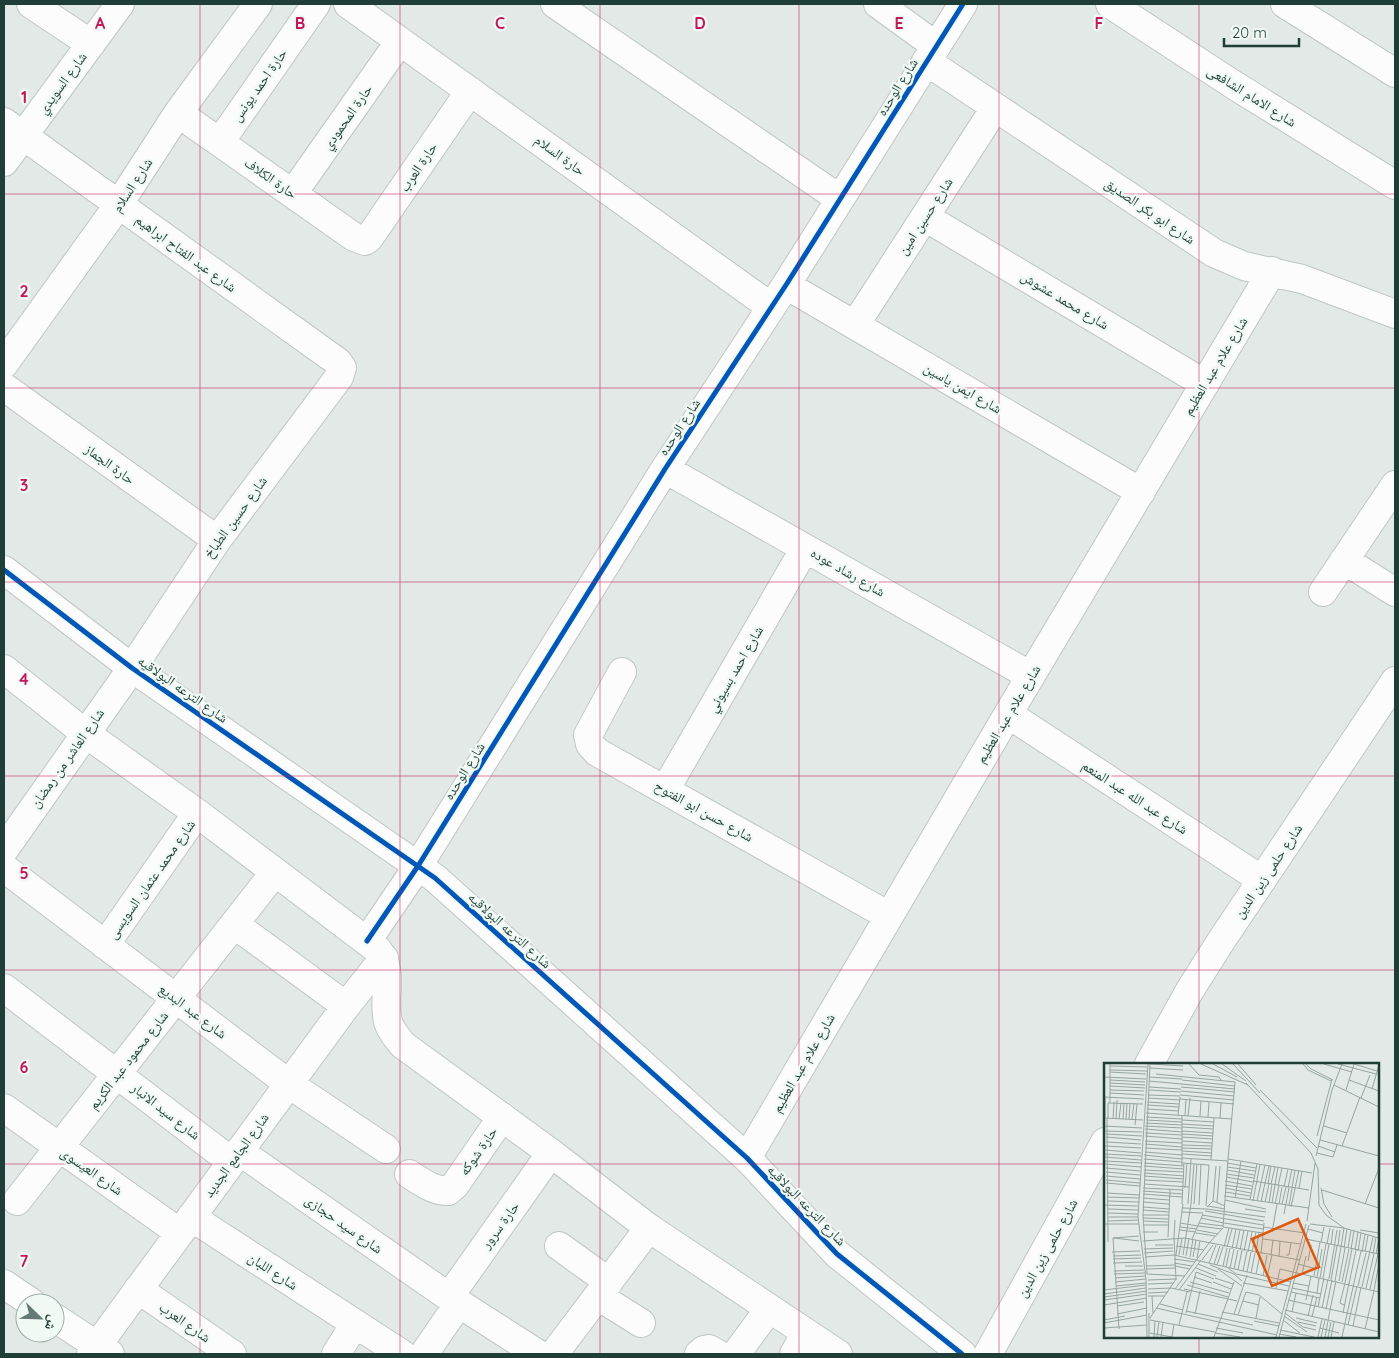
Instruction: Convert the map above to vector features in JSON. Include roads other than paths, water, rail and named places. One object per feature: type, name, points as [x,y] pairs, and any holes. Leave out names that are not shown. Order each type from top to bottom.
[{"type":"street","points":[[31,4],[91,44]]},
{"type":"street","name":"شارع السويدي","points":[[4,162],[14,129],[91,44],[120,4]]},
{"type":"street","name":"شارع السلام","points":[[4,364],[120,204],[178,113],[258,4]]},
{"type":"street","name":"حارة احمد يونس","points":[[220,142],[316,4]]},
{"type":"street","name":"حارة السلام","points":[[348,4],[470,91],[778,296]]},
{"type":"street","points":[[555,4],[840,199]]},
{"type":"street","name":"شارع ابو بكر الصديق","points":[[878,4],[931,54],[995,108],[1214,253],[1244,266],[1302,279],[1395,314]]},
{"type":"street","name":"شارع الوحده","points":[[375,950],[418,866],[665,469],[778,296],[963,4]]},
{"type":"street","name":"شارع الامام الشافعى","points":[[1110,4],[1234,85],[1395,185]]},
{"type":"street","points":[[1285,4],[1395,73]]},
{"type":"street","name":"حارة المحمودي","points":[[293,193],[400,41]]},
{"type":"street","name":"حارة العرب","points":[[365,241],[373,233],[470,91]]},
{"type":"street","name":"شارع حسين امين","points":[[855,325],[995,108]]},
{"type":"street","name":"حارة الكلاف","points":[[178,113],[354,237],[365,241]]},
{"type":"street","name":"شارع عبد الفتاح ابراهيم","points":[[14,129],[338,362],[342,368]]},
{"type":"street","name":"شارع محمد عشوش","points":[[925,217],[1204,384]]},
{"type":"street","name":"شارع علام عبد العظيم","points":[[747,1158],[1030,676],[1272,271]]},
{"type":"street","name":"شارع ايمن ياسين","points":[[778,296],[855,325],[1140,492]]},
{"type":"street","name":"شارع حسين الطباخ","points":[[132,668],[217,540],[339,377],[342,368]]},
{"type":"street","name":"حارة الجماز","points":[[4,388],[217,540]]},
{"type":"street","name":"شارع رشاد عوده","points":[[665,469],[1030,676]]},
{"type":"street","points":[[1323,592],[1395,485]]},
{"type":"street","name":"شارع احمد بسيوني","points":[[665,790],[805,548]]},
{"type":"street","points":[[1344,560],[1395,592]]},
{"type":"street","name":"شارع الترعه البولاقيه","points":[[4,570],[132,668],[435,878],[747,1158],[837,1254],[962,1354]]},
{"type":"street","name":"شارع العاشر من رمضان","points":[[4,850],[132,668]]},
{"type":"street","points":[[4,669],[85,733],[197,813],[375,950],[387,973],[388,1021],[393,1033],[403,1045],[551,1153],[649,1228],[769,1309],[800,1344],[838,1354]]},
{"type":"street","name":"شارع حسن ابو الفتوح","points":[[622,672],[588,735],[590,744],[597,752],[890,916]]},
{"type":"street","name":"شارع حلمى زين الدين","points":[[1149,1063],[1190,990],[1395,681]]},
{"type":"street","name":"شارع عبد الله عبد المنعم","points":[[1008,714],[1262,880]]},
{"type":"street","name":"شارع محمد عثمان السويسى","points":[[105,945],[197,813]]},
{"type":"street","name":"شارع عبد البديع","points":[[4,868],[289,1084],[386,1149]]},
{"type":"street","name":"شارع محمود عبد الكريم","points":[[17,1200],[275,872]]},
{"type":"street","points":[[234,924],[346,1006]]},
{"type":"street","name":"شارع الجامع الجديد","points":[[99,1352],[138,1289],[346,1006],[375,950]]},
{"type":"street","name":"شارع سيد الانبار","points":[[4,988],[117,1073],[236,1157]]},
{"type":"street","name":"شارع العيسوى","points":[[4,1108],[59,1148],[185,1225]]},
{"type":"street","name":"حارة شوكه","points":[[409,1174],[432,1189],[448,1191],[455,1185],[502,1117]]},
{"type":"street","name":"شارع حلمى زين الدين","points":[[988,1354],[1104,1144]]},
{"type":"street","name":"حارة سرور","points":[[422,1353],[454,1300],[551,1153]]},
{"type":"street","name":"شارع سيد حجازى","points":[[236,1157],[538,1354]]},
{"type":"street","name":"شارع اللبان","points":[[185,1225],[355,1324],[422,1353]]},
{"type":"street","points":[[554,1354],[649,1228]]},
{"type":"street","points":[[559,1246],[641,1323]]},
{"type":"street","points":[[4,1284],[17,1293]]},
{"type":"street","name":"شارع العرب","points":[[138,1289],[232,1354]]},
{"type":"street","points":[[736,1354],[769,1309]]},
{"type":"street","points":[[336,1354],[355,1324]]},
{"type":"street","points":[[65,1326],[99,1352]]},
{"type":"street","points":[[699,1354],[708,1349],[718,1354]]}]
